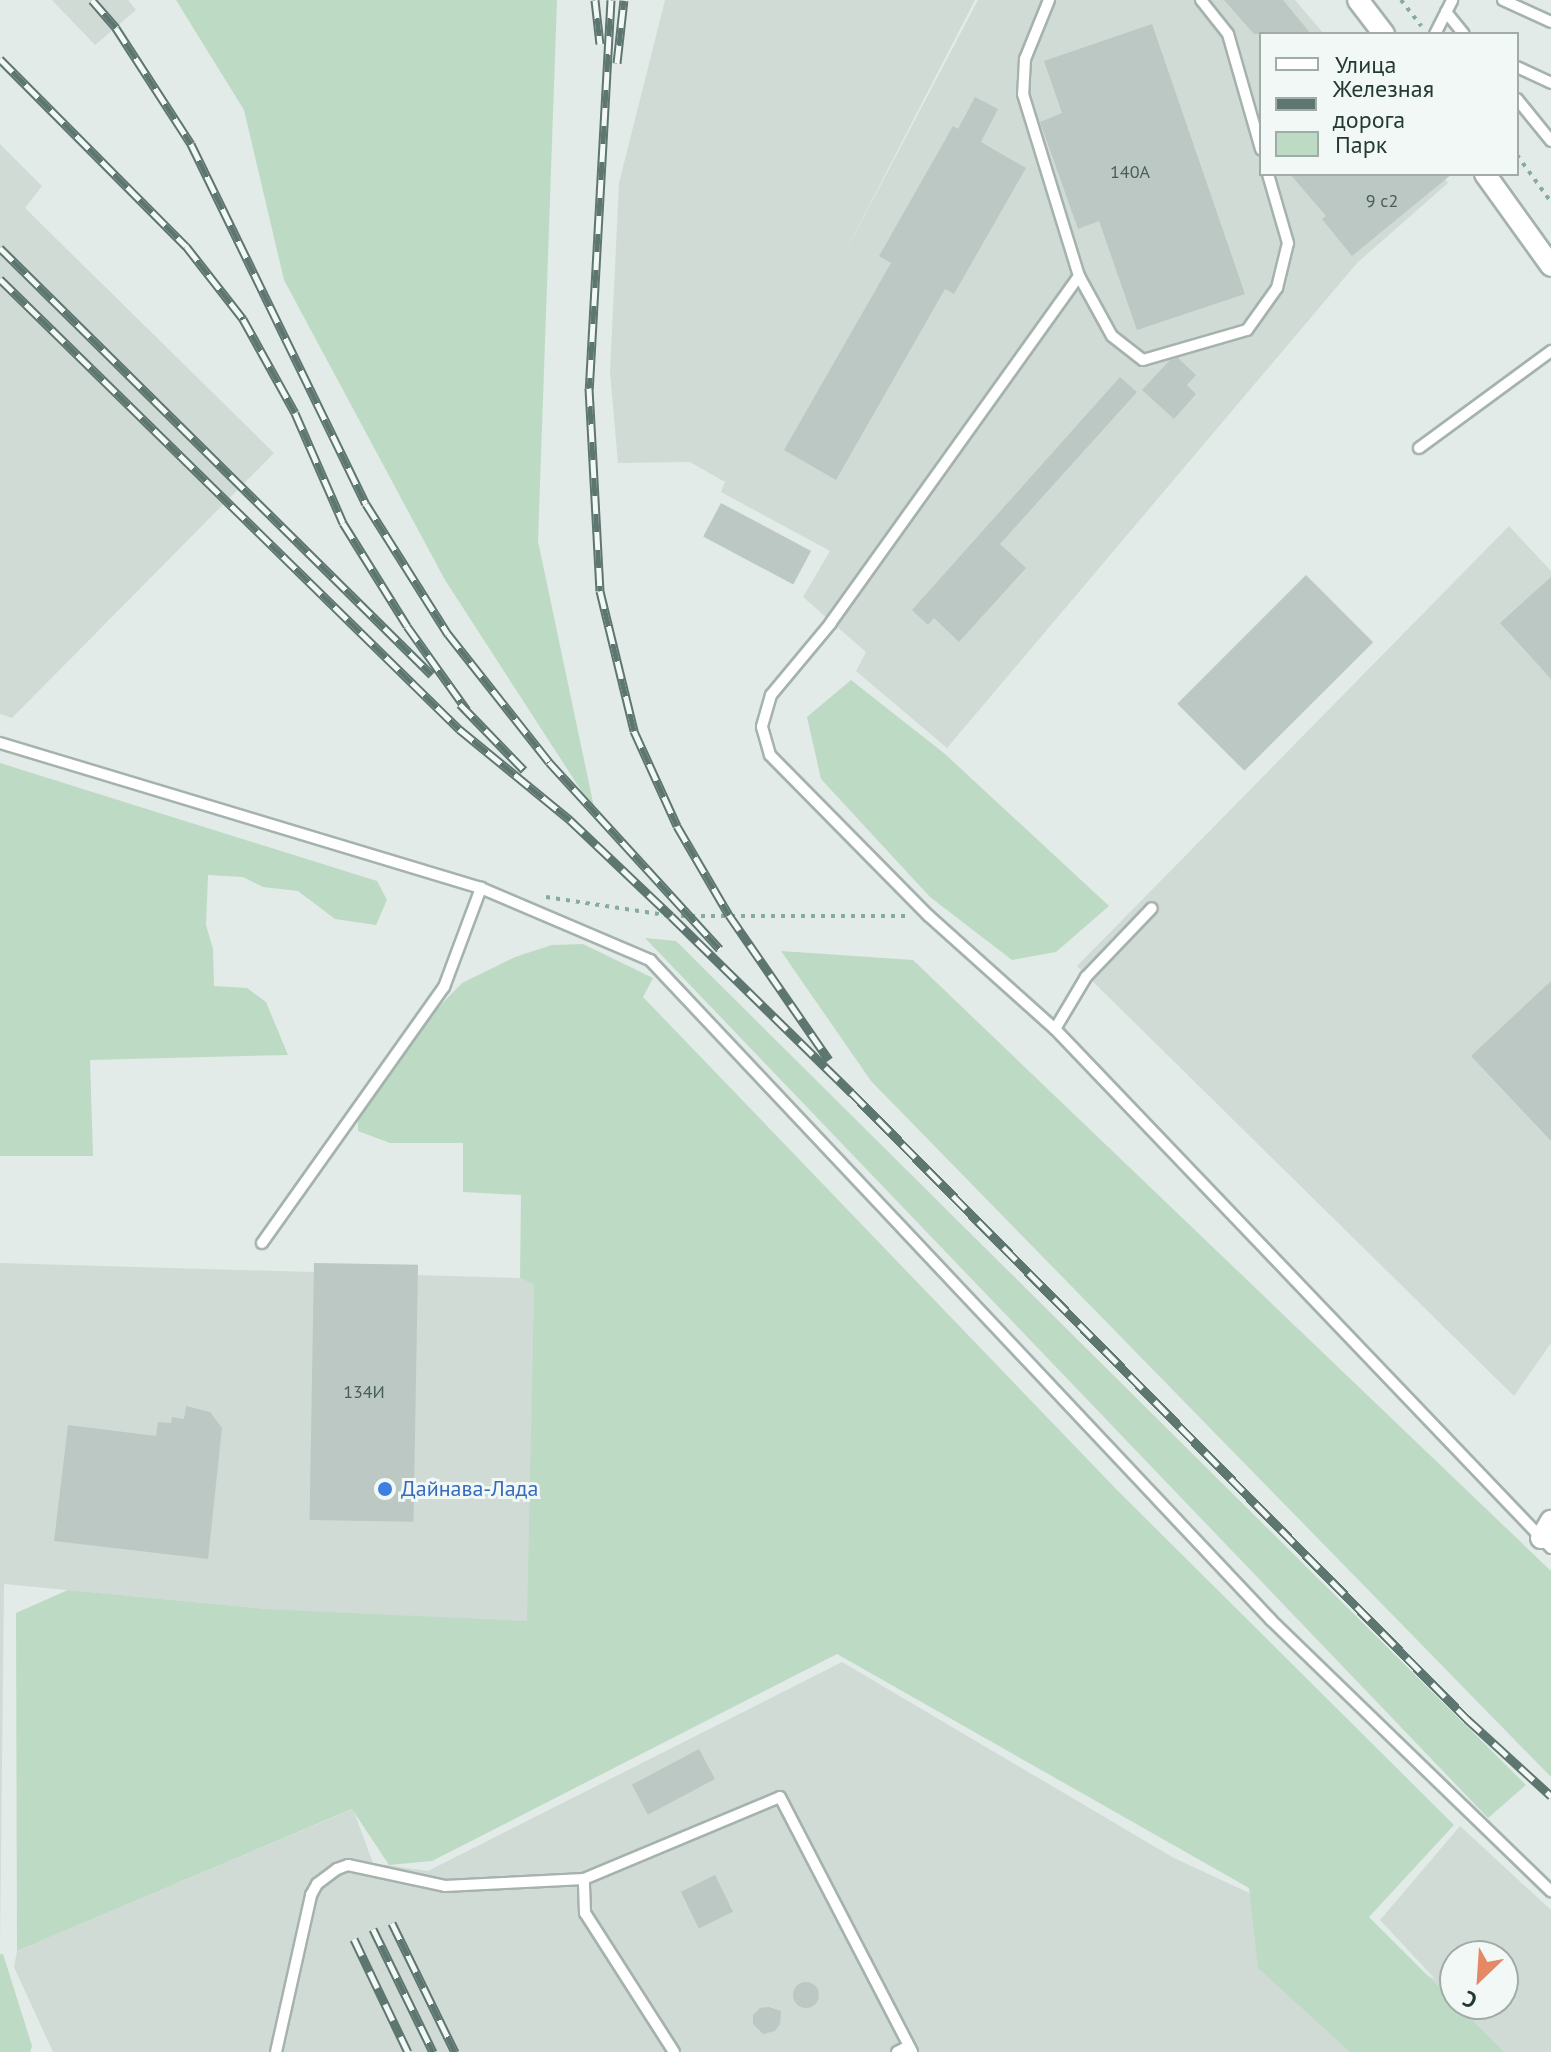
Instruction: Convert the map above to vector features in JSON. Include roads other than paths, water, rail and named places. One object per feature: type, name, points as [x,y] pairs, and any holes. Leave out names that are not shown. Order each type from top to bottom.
[{"type":"street","points":[[1358,0],[1382,32]]},
{"type":"street","points":[[1487,176],[1549,259]]},
{"type":"lane","points":[[1049,0],[1025,59],[1023,94],[1079,276],[1112,336],[1143,360],[1247,330],[1277,288],[1288,243],[1269,176]]},
{"type":"lane","points":[[1201,0],[1228,34],[1259,142]]},
{"type":"lane","points":[[1436,32],[1452,0]]},
{"type":"lane","points":[[1503,0],[1551,22]]},
{"type":"lane","points":[[1446,12],[1462,32]]},
{"type":"lane","points":[[1519,68],[1551,83]]},
{"type":"lane","points":[[1519,101],[1551,141]]},
{"type":"lane","points":[[1079,276],[831,623],[771,695],[762,727],[770,755],[929,916],[1055,1029],[1548,1536]]},
{"type":"lane","points":[[1419,448],[1551,351]]},
{"type":"lane","points":[[0,743],[481,888],[650,960],[1271,1620],[1551,1891]]},
{"type":"lane","points":[[262,1243],[444,987],[481,888]]},
{"type":"lane","points":[[1055,1029],[1086,977],[1152,908]]},
{"type":"lane","points":[[276,2052],[311,1895],[317,1884],[337,1869],[348,1865],[445,1886],[584,1879],[780,1797],[910,2049],[897,2052]]},
{"type":"lane","points":[[584,1879],[585,1913],[674,2052]]},
{"type":"railway","points":[[92,0],[116,28],[191,144],[366,504],[448,634],[549,762],[720,949]]},
{"type":"railway","points":[[595,0],[600,44]]},
{"type":"railway","points":[[611,0],[589,388],[600,591],[634,731],[677,826],[729,915],[829,1060]]},
{"type":"railway","points":[[617,63],[624,0]]},
{"type":"railway","points":[[0,59],[186,246],[243,319],[295,413],[343,523],[407,626],[467,710]]},
{"type":"railway","points":[[0,248],[432,675]]},
{"type":"railway","points":[[0,279],[459,729],[570,820],[852,1093],[1467,1719],[1551,1796]]},
{"type":"railway","points":[[460,704],[524,770]]},
{"type":"railway","points":[[392,1923],[455,2052]]},
{"type":"railway","points":[[373,1929],[433,2052]]},
{"type":"railway","points":[[354,1939],[408,2052]]},
{"type":"place","name":"Дайнава-Лада","points":[[385,1489]]}]
